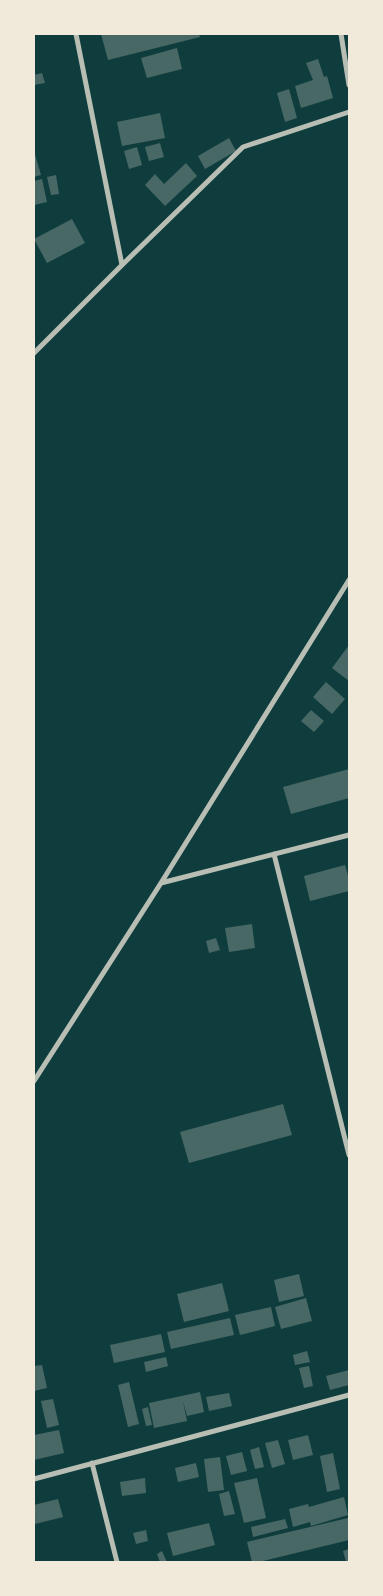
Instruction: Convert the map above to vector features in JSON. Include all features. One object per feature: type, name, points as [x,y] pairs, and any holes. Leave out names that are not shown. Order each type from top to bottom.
[{"type":"street","points":[[76,34],[122,265]]},
{"type":"street","points":[[341,34],[349,85]]},
{"type":"street","points":[[34,353],[243,147],[349,112]]},
{"type":"street","points":[[34,1081],[162,883],[349,580]]},
{"type":"street","points":[[162,883],[349,835]]},
{"type":"street","points":[[274,854],[349,1155]]},
{"type":"street","points":[[34,1479],[349,1395]]},
{"type":"street","points":[[92,1463],[117,1562]]},
{"type":"building","points":[[101,34],[199,34],[200,37],[108,60]]},
{"type":"building","points":[[177,48],[182,69],[147,78],[141,58]]},
{"type":"building","points":[[318,59],[324,77],[327,76],[333,98],[301,108],[295,86],[313,80],[306,63]]},
{"type":"building","points":[[42,73],[45,83],[34,85],[34,75]]},
{"type":"building","points":[[289,89],[297,118],[285,122],[277,93]]},
{"type":"building","points":[[160,113],[165,138],[122,146],[117,122]]},
{"type":"building","points":[[229,138],[236,151],[205,169],[198,156]]},
{"type":"building","points":[[160,143],[164,157],[149,161],[145,147]]},
{"type":"building","points":[[137,147],[142,165],[129,169],[124,151]]},
{"type":"building","points":[[34,154],[41,175],[34,177]]},
{"type":"building","points":[[186,163],[197,176],[165,206],[145,185],[155,174],[164,184]]},
{"type":"building","points":[[56,175],[59,194],[51,195],[47,177]]},
{"type":"building","points":[[42,179],[47,202],[34,205],[34,181]]},
{"type":"building","points":[[72,219],[85,243],[47,263],[34,239]]},
{"type":"building","points":[[349,645],[349,681],[332,668]]},
{"type":"building","points":[[326,682],[345,699],[332,714],[313,697]]},
{"type":"building","points":[[311,710],[324,721],[314,732],[301,721]]},
{"type":"building","points":[[349,769],[349,798],[291,814],[283,787]]},
{"type":"building","points":[[345,865],[349,879],[349,891],[310,901],[304,876]]},
{"type":"building","points":[[252,924],[255,948],[229,952],[225,928]]},
{"type":"building","points":[[216,938],[220,950],[209,953],[206,941]]},
{"type":"building","points":[[283,1104],[292,1135],[189,1163],[180,1132]]},
{"type":"building","points":[[299,1274],[304,1296],[279,1302],[274,1280]]},
{"type":"building","points":[[222,1283],[229,1311],[184,1322],[177,1294]]},
{"type":"building","points":[[306,1298],[312,1321],[281,1329],[275,1307]]},
{"type":"building","points":[[271,1307],[275,1326],[240,1335],[235,1315]]},
{"type":"building","points":[[230,1318],[234,1335],[171,1349],[167,1332]]},
{"type":"building","points":[[161,1334],[165,1352],[114,1363],[110,1345]]},
{"type":"building","points":[[307,1351],[310,1362],[295,1365],[293,1355]]},
{"type":"building","points":[[166,1357],[168,1366],[146,1372],[144,1362]]},
{"type":"building","points":[[42,1365],[47,1388],[34,1391],[34,1366]]},
{"type":"building","points":[[309,1366],[313,1386],[304,1388],[299,1368]]},
{"type":"building","points":[[349,1370],[349,1385],[330,1390],[326,1376]]},
{"type":"building","points":[[129,1382],[139,1424],[128,1427],[118,1385]]},
{"type":"building","points":[[200,1392],[204,1412],[187,1416],[183,1401],[187,1421],[154,1428],[149,1403]]},
{"type":"building","points":[[229,1393],[232,1406],[209,1411],[206,1397]]},
{"type":"building","points":[[53,1399],[59,1425],[47,1428],[41,1401]]},
{"type":"building","points":[[148,1407],[152,1425],[146,1426],[142,1409]]},
{"type":"building","points":[[59,1430],[64,1453],[34,1460],[34,1435]]},
{"type":"building","points":[[308,1435],[313,1455],[293,1460],[288,1440]]},
{"type":"building","points":[[278,1440],[285,1464],[272,1468],[265,1443]]},
{"type":"building","points":[[259,1447],[264,1467],[255,1469],[250,1450]]},
{"type":"building","points":[[242,1452],[247,1471],[231,1475],[226,1456]]},
{"type":"building","points":[[333,1453],[340,1489],[327,1492],[320,1456]]},
{"type":"building","points":[[220,1457],[224,1490],[208,1492],[204,1459]]},
{"type":"building","points":[[196,1463],[199,1477],[178,1482],[175,1468]]},
{"type":"building","points":[[145,1478],[146,1493],[122,1496],[120,1482]]},
{"type":"building","points":[[257,1478],[266,1518],[244,1523],[234,1483]]},
{"type":"building","points":[[229,1491],[235,1514],[224,1516],[219,1494]]},
{"type":"building","points":[[344,1497],[348,1515],[311,1526],[310,1522],[293,1527],[289,1509],[308,1504],[309,1507]]},
{"type":"building","points":[[58,1499],[63,1517],[35,1524],[34,1505]]},
{"type":"building","points":[[348,1518],[349,1540],[259,1562],[252,1562],[247,1542]]},
{"type":"building","points":[[285,1519],[288,1528],[253,1537],[251,1527]]},
{"type":"building","points":[[209,1523],[215,1545],[173,1556],[167,1533]]},
{"type":"building","points":[[146,1530],[148,1541],[136,1544],[133,1533]]},
{"type":"building","points":[[349,1549],[349,1562],[346,1562],[343,1551]]},
{"type":"building","points":[[162,1551],[167,1562],[160,1562],[157,1554]]}]
